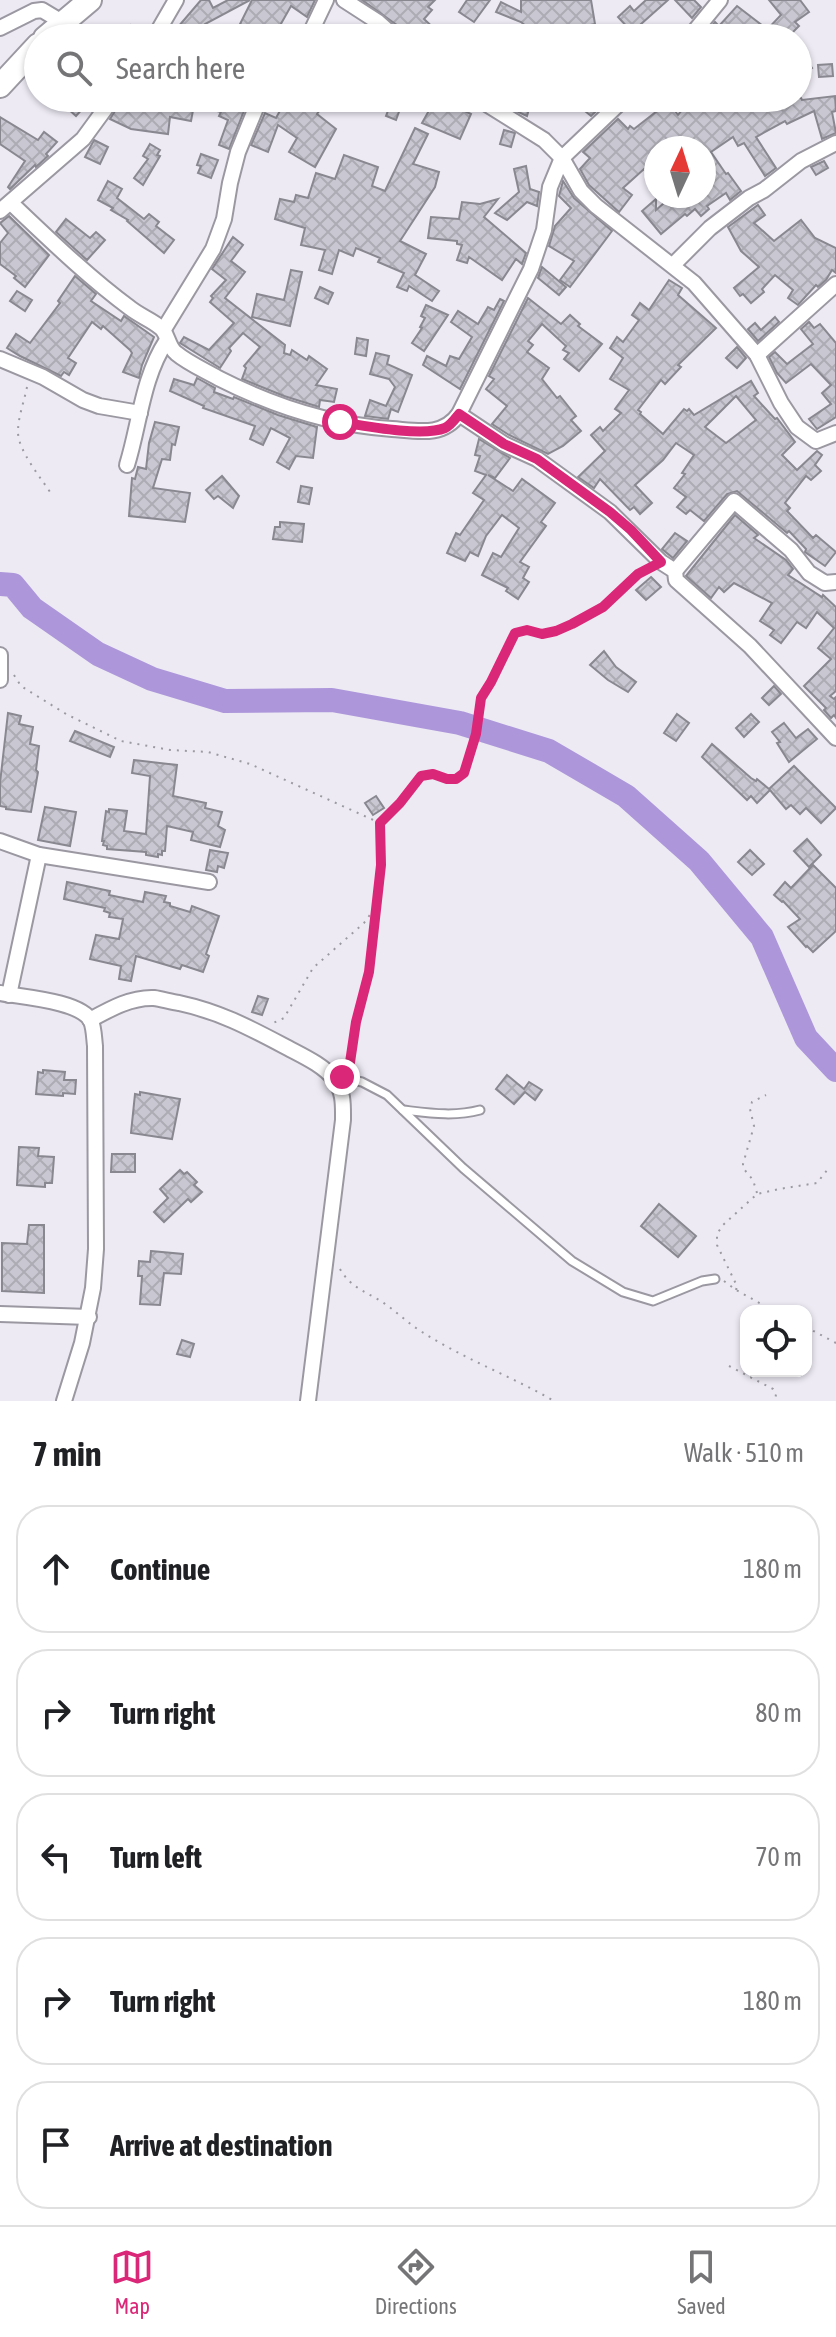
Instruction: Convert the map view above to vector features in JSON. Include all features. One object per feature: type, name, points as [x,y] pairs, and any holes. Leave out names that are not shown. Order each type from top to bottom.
[{"type":"street","points":[[0,28],[42,10],[62,22],[90,0]]},
{"type":"street","points":[[162,24],[176,0]]},
{"type":"street","points":[[315,24],[326,0]]},
{"type":"street","points":[[344,0],[380,24]]},
{"type":"street","points":[[700,24],[720,0]]},
{"type":"street","points":[[0,86],[24,60]]},
{"type":"street","points":[[103,112],[83,139],[6,207],[165,335],[172,350],[210,374],[239,389],[309,415],[375,428],[428,431],[446,428],[459,414],[531,269],[544,230],[550,187],[562,158],[610,112]]},
{"type":"street","points":[[127,465],[136,438],[147,380],[165,335],[213,249],[224,219],[238,152],[254,112]]},
{"type":"street","points":[[499,112],[544,140],[562,158],[581,191],[596,206],[694,283],[757,355],[797,427],[816,441],[836,432]]},
{"type":"street","points":[[673,265],[710,228],[749,198],[801,161],[836,143]]},
{"type":"street","points":[[757,355],[836,284]]},
{"type":"street","points":[[0,359],[83,400],[140,413]]},
{"type":"street","points":[[459,414],[504,444],[537,459],[610,512],[661,562],[675,571]]},
{"type":"street","points":[[836,582],[825,583],[809,573],[791,550],[734,501],[675,571],[676,580],[750,646],[836,738]]},
{"type":"street","points":[[0,656],[0,680]]},
{"type":"street","points":[[0,841],[39,855],[209,882]]},
{"type":"street","points":[[39,855],[4,994],[69,1006],[86,1014],[95,1046],[96,1249],[89,1317],[64,1401]]},
{"type":"street","points":[[90,1020],[123,1003],[155,998],[200,1008],[229,1017],[337,1077],[343,1101],[343,1120],[308,1401]]},
{"type":"street","points":[[0,1314],[89,1317]]},
{"type":"lane","points":[[337,1077],[375,1087],[463,1168],[572,1261],[623,1292],[653,1301],[702,1281],[715,1279]]},
{"type":"lane","points":[[403,1110],[452,1115],[480,1110]]},
{"type":"path","points":[[29,371],[18,439],[52,495]]},
{"type":"path","points":[[337,1077],[349,1069],[356,1022],[366,986],[381,865],[380,823],[421,776],[433,774],[456,779],[464,773],[476,734],[481,698],[515,633],[527,630],[542,634],[572,624],[603,607],[638,574],[661,562]]},
{"type":"path","points":[[0,656],[21,686],[66,714],[121,741],[170,750],[208,752],[250,764],[380,823]]},
{"type":"path","points":[[255,1031],[284,1018],[313,968],[364,923],[375,908]]},
{"type":"path","points":[[757,1194],[743,1164],[754,1126],[750,1109],[752,1102],[766,1095]]},
{"type":"path","points":[[736,1290],[737,1286],[717,1245],[717,1234],[723,1225],[757,1194],[817,1183],[828,1169]]},
{"type":"path","points":[[325,1263],[339,1268],[345,1279],[358,1290],[390,1306],[398,1316],[424,1334],[554,1401]]},
{"type":"path","points":[[715,1279],[722,1280],[763,1305]]},
{"type":"path","points":[[812,1330],[836,1343]]},
{"type":"path","points":[[729,1366],[773,1389],[775,1401]]},
{"type":"building","points":[[201,0],[209,0],[213,8],[228,0],[250,0],[205,24],[181,24]]},
{"type":"building","points":[[252,0],[315,0],[307,17],[291,6],[281,24],[240,24]]},
{"type":"building","points":[[362,0],[435,0],[428,7],[432,10],[424,19],[429,24],[395,24]]},
{"type":"building","points":[[467,0],[490,0],[474,22],[459,12]]},
{"type":"building","points":[[521,0],[591,0],[595,24],[523,24],[496,12],[501,2],[521,12]]},
{"type":"building","points":[[646,0],[668,0],[641,24],[625,24],[618,17],[630,6],[634,11]]},
{"type":"building","points":[[675,0],[694,0],[701,7],[692,18]]},
{"type":"building","points":[[769,0],[800,0],[809,12],[795,22],[797,24],[772,24],[781,15]]},
{"type":"building","points":[[737,6],[760,24],[721,24]]},
{"type":"building","points":[[832,64],[833,76],[819,77],[818,65]]},
{"type":"building","points":[[835,96],[836,111],[832,112],[836,133],[822,139],[812,112],[812,99]]},
{"type":"building","points":[[114,112],[193,112],[191,121],[170,117],[168,134],[131,129],[110,119]]},
{"type":"building","points":[[221,112],[244,112],[229,149],[219,145],[228,120],[219,116]]},
{"type":"building","points":[[279,112],[318,112],[317,114],[336,129],[315,167],[289,152],[297,138],[278,125],[268,152],[251,145],[265,113],[276,118]]},
{"type":"building","points":[[388,112],[399,112],[396,120],[386,116]]},
{"type":"building","points":[[428,112],[471,114],[460,139],[422,123]]},
{"type":"building","points":[[656,112],[676,112],[678,115],[680,112],[812,112],[787,124],[785,121],[756,137],[776,168],[765,176],[744,143],[738,146],[733,137],[716,149],[716,136],[644,136],[644,169],[623,188],[632,195],[619,212],[589,185],[580,169],[590,158],[583,152],[618,119],[628,129],[630,126],[634,129]]},
{"type":"building","points":[[0,117],[38,140],[44,132],[57,142],[46,154],[48,156],[10,189],[8,187],[25,161],[0,144]]},
{"type":"building","points":[[415,128],[428,134],[413,164],[439,172],[435,187],[400,241],[426,254],[415,275],[439,291],[432,301],[409,286],[407,291],[397,287],[404,273],[356,248],[353,256],[339,250],[332,274],[319,270],[325,250],[301,245],[305,228],[275,219],[280,199],[294,202],[296,195],[308,198],[316,173],[335,179],[344,155],[378,167],[372,186],[385,191]]},
{"type":"building","points":[[504,130],[515,133],[511,147],[500,144]]},
{"type":"building","points":[[94,140],[108,147],[100,164],[85,157]]},
{"type":"building","points":[[150,144],[160,150],[157,155],[160,156],[143,185],[134,178],[148,159],[143,156]]},
{"type":"building","points":[[201,154],[218,160],[211,178],[198,173]]},
{"type":"building","points":[[716,159],[741,191],[730,200],[726,193],[716,200]]},
{"type":"building","points":[[824,161],[828,168],[816,175],[811,167]]},
{"type":"building","points":[[526,166],[530,189],[539,192],[537,206],[527,202],[507,220],[495,213],[519,192],[514,169]]},
{"type":"building","points":[[108,181],[122,189],[117,198],[144,219],[149,214],[159,222],[156,226],[174,240],[164,253],[128,220],[98,200]]},
{"type":"building","points":[[563,181],[574,198],[612,231],[570,287],[560,280],[574,261],[549,246],[555,226],[571,208],[559,196]]},
{"type":"building","points":[[498,199],[484,217],[526,253],[522,264],[516,259],[502,280],[469,257],[467,263],[457,260],[462,245],[457,241],[428,238],[431,217],[459,219],[462,202],[480,204]]},
{"type":"building","points":[[758,205],[765,215],[754,223],[774,241],[801,220],[815,238],[836,248],[836,273],[832,270],[826,280],[818,287],[816,285],[798,305],[788,298],[793,290],[775,275],[762,289],[764,292],[751,303],[734,288],[759,267],[741,251],[728,227]]},
{"type":"building","points":[[646,208],[658,208],[709,209],[701,216],[695,209],[687,216],[685,214],[661,234],[642,211]]},
{"type":"building","points":[[9,216],[49,255],[25,287],[0,264],[0,243],[8,233],[0,223]]},
{"type":"building","points":[[66,219],[90,238],[96,232],[105,240],[87,260],[56,232]]},
{"type":"building","points":[[233,237],[243,245],[231,261],[245,272],[225,298],[285,345],[284,353],[290,355],[292,350],[307,360],[309,356],[327,369],[316,385],[337,389],[334,402],[320,400],[319,407],[242,379],[244,366],[260,347],[243,333],[229,348],[231,351],[220,368],[180,343],[184,337],[209,350],[234,323],[210,302],[211,296],[226,280],[212,269]]},
{"type":"building","points":[[542,267],[566,287],[559,295],[538,278]]},
{"type":"building","points":[[291,270],[302,272],[290,326],[252,317],[257,294],[284,300]]},
{"type":"building","points":[[75,276],[96,294],[91,301],[121,321],[124,316],[154,337],[139,378],[123,372],[132,353],[130,350],[103,326],[101,329],[92,322],[68,358],[76,363],[69,375],[64,372],[61,376],[7,348],[16,334],[30,343],[60,303],[58,301]]},
{"type":"building","points":[[669,280],[682,288],[678,295],[716,328],[678,365],[681,367],[665,384],[661,380],[638,410],[640,414],[663,434],[684,409],[689,409],[694,415],[751,381],[758,393],[754,396],[777,418],[795,442],[782,455],[797,470],[817,451],[822,455],[815,465],[821,471],[811,480],[806,476],[785,503],[790,508],[787,511],[813,538],[816,535],[836,552],[825,566],[805,552],[806,549],[789,531],[787,533],[737,491],[727,494],[704,521],[690,510],[686,514],[677,507],[686,497],[674,488],[694,455],[676,443],[663,460],[635,485],[652,503],[640,514],[634,507],[630,510],[600,479],[594,488],[578,477],[605,451],[591,435],[600,427],[603,431],[621,413],[615,409],[629,390],[610,379],[623,358],[610,348],[617,337],[623,342],[639,320],[632,315],[640,303],[649,310]],"holes":[[[736,396],[756,420],[726,443],[705,427]]]},
{"type":"building","points":[[320,287],[333,293],[328,304],[315,298]]},
{"type":"building","points":[[17,291],[32,300],[25,311],[10,301]]},
{"type":"building","points":[[528,298],[561,324],[570,315],[580,324],[578,326],[602,344],[579,371],[564,359],[569,353],[563,350],[566,346],[542,324],[528,341],[533,345],[527,352],[549,368],[542,379],[576,416],[571,420],[581,431],[548,454],[492,424],[507,406],[486,389],[494,379],[489,376]]},
{"type":"building","points":[[500,299],[504,301],[460,389],[423,365],[427,356],[446,366],[450,356],[459,359],[472,337],[451,322],[458,311],[478,324],[488,307],[494,310]]},
{"type":"building","points":[[426,305],[448,315],[424,351],[412,343],[422,328],[425,318],[421,316]]},
{"type":"building","points":[[775,317],[779,322],[758,341],[748,329],[755,323],[761,330]]},
{"type":"building","points":[[809,322],[814,328],[820,324],[836,343],[836,417],[817,429],[809,419],[831,404],[822,393],[831,385],[811,364],[786,383],[769,357],[775,352],[787,364],[813,344],[801,329]]},
{"type":"building","points":[[357,338],[368,340],[366,356],[355,354]]},
{"type":"building","points":[[737,347],[746,358],[737,368],[726,358]]},
{"type":"building","points":[[376,353],[389,356],[387,364],[412,375],[398,412],[391,409],[388,419],[365,416],[370,400],[386,406],[395,387],[389,379],[370,374]]},
{"type":"building","points":[[197,378],[215,388],[214,392],[317,427],[313,458],[296,456],[289,469],[277,462],[290,438],[271,428],[263,445],[250,439],[255,426],[203,408],[170,391],[174,379],[194,385]]},
{"type":"building","points":[[155,422],[179,427],[170,460],[162,459],[153,488],[190,493],[185,522],[129,516],[132,478],[135,479],[138,467],[146,469]]},
{"type":"building","points":[[479,439],[510,458],[495,478],[488,475],[513,491],[522,479],[555,503],[541,522],[546,526],[520,562],[529,567],[523,578],[529,582],[518,599],[506,591],[508,588],[482,575],[493,553],[501,557],[519,528],[502,515],[486,536],[478,556],[470,552],[465,561],[447,553],[456,533],[460,535],[484,500],[473,493],[486,475],[475,471],[480,456],[475,455]]},
{"type":"building","points":[[222,476],[239,496],[233,508],[218,496],[214,499],[206,490]]},
{"type":"building","points":[[301,486],[312,488],[309,504],[298,502]]},
{"type":"building","points":[[735,515],[758,535],[754,538],[786,560],[793,569],[788,575],[823,595],[836,607],[836,691],[830,696],[836,697],[836,718],[834,715],[831,718],[824,710],[826,708],[804,686],[831,659],[818,648],[834,628],[817,612],[806,628],[797,622],[781,643],[770,635],[774,630],[760,621],[772,603],[734,583],[724,592],[719,587],[711,598],[686,576]]},
{"type":"building","points":[[280,522],[304,524],[302,542],[273,539],[275,527],[280,527]]},
{"type":"building","points":[[675,533],[687,541],[673,558],[662,549]]},
{"type":"building","points":[[651,577],[661,587],[646,600],[636,590]]},
{"type":"building","points":[[604,651],[616,667],[636,682],[628,692],[590,665]]},
{"type":"building","points":[[774,686],[781,694],[769,705],[762,698]]},
{"type":"building","points":[[8,713],[21,716],[19,724],[33,727],[30,744],[39,746],[31,812],[0,806]]},
{"type":"building","points":[[677,714],[689,723],[676,741],[664,733]]},
{"type":"building","points":[[751,714],[759,722],[744,737],[736,728]]},
{"type":"building","points":[[784,723],[796,738],[808,729],[817,739],[789,762],[772,732]]},
{"type":"building","points":[[75,731],[114,747],[110,757],[70,741]]},
{"type":"building","points":[[712,744],[751,778],[769,789],[794,766],[836,808],[821,823],[806,808],[800,814],[791,805],[786,809],[770,790],[757,803],[751,796],[747,800],[702,757]]},
{"type":"building","points":[[134,760],[177,765],[173,796],[206,803],[205,808],[222,812],[218,826],[225,830],[220,847],[191,840],[193,832],[167,826],[165,851],[158,857],[146,855],[146,852],[107,849],[103,845],[106,811],[109,812],[109,809],[127,811],[124,831],[146,834],[150,776],[132,773]]},
{"type":"building","points":[[376,796],[384,808],[373,815],[365,803]]},
{"type":"building","points":[[45,807],[76,812],[70,846],[38,840]]},
{"type":"building","points":[[807,839],[821,855],[809,867],[794,851]]},
{"type":"building","points":[[210,850],[228,853],[224,868],[218,866],[217,872],[206,870]]},
{"type":"building","points":[[750,850],[764,864],[752,875],[738,862]]},
{"type":"building","points":[[813,865],[836,888],[836,931],[813,952],[788,927],[800,919],[774,895],[785,882],[791,888]]},
{"type":"building","points":[[67,882],[143,902],[145,892],[166,896],[164,902],[170,903],[170,906],[190,912],[192,906],[219,916],[203,972],[182,965],[180,969],[136,956],[131,981],[119,979],[121,966],[90,959],[96,935],[119,939],[123,919],[109,917],[110,913],[104,911],[105,908],[64,899]]},
{"type":"building","points":[[258,996],[268,999],[262,1015],[252,1012]]},
{"type":"building","points":[[43,1070],[65,1072],[64,1080],[76,1080],[75,1094],[36,1094],[38,1072],[43,1073]]},
{"type":"building","points":[[507,1075],[524,1089],[529,1082],[542,1090],[535,1100],[525,1092],[514,1104],[496,1089]]},
{"type":"building","points":[[140,1092],[180,1099],[172,1139],[131,1133],[135,1094],[140,1095]]},
{"type":"building","points":[[19,1147],[39,1148],[38,1156],[54,1157],[52,1183],[45,1183],[45,1187],[17,1185]]},
{"type":"building","points":[[112,1154],[135,1154],[135,1172],[111,1172]]},
{"type":"building","points":[[180,1170],[184,1174],[187,1172],[197,1182],[194,1185],[202,1192],[191,1202],[188,1199],[164,1222],[154,1212],[168,1198],[160,1189]]},
{"type":"building","points":[[659,1204],[696,1236],[678,1257],[641,1226]]},
{"type":"building","points":[[29,1225],[44,1225],[44,1293],[2,1291],[2,1243],[27,1244]]},
{"type":"building","points":[[151,1251],[183,1254],[181,1274],[164,1273],[160,1305],[140,1304],[142,1276],[138,1276],[139,1261],[150,1262]]},
{"type":"building","points":[[182,1340],[194,1344],[190,1357],[177,1354]]},
{"type":"waterway","points":[[0,584],[13,585],[32,608],[98,654],[152,679],[225,701],[332,700],[460,723],[549,751],[626,796],[699,861],[762,937],[806,1038],[836,1070]]},
{"type":"route","points":[[340,422],[375,428],[428,431],[446,428],[459,414],[504,444],[537,459],[610,512],[661,562],[638,574],[603,607],[572,624],[542,634],[527,630],[515,633],[481,698],[476,734],[464,773],[456,779],[433,774],[421,776],[380,823],[381,865],[369,972],[356,1022],[349,1069],[342,1077]]}]
